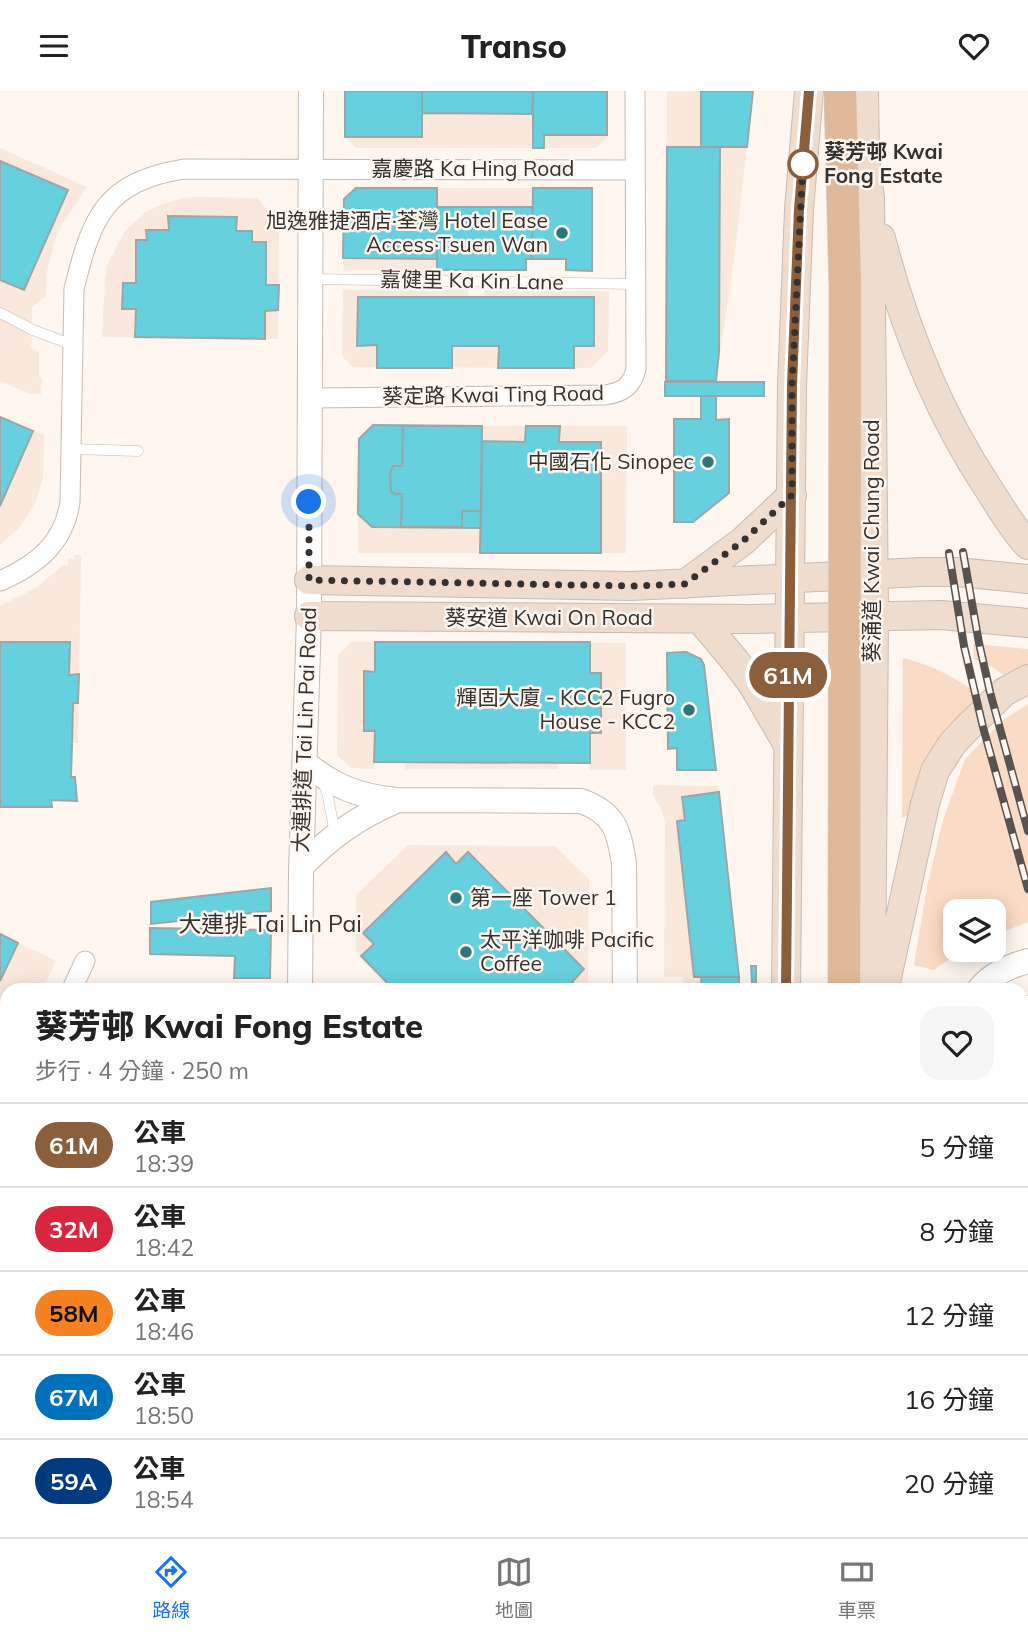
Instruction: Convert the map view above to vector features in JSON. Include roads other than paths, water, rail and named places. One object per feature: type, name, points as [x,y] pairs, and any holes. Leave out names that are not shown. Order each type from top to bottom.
[{"type":"main road","points":[[786,983],[792,385],[809,91]]},
{"type":"main road","points":[[826,983],[827,91]]},
{"type":"main road","name":"葵涌道 Kwai Chung Road","points":[[840,91],[845,288],[844,983]]},
{"type":"main road","name":"葵涌道 Kwai Chung Road","points":[[864,91],[865,159],[870,198],[874,616],[871,983]]},
{"type":"main road","points":[[870,198],[908,333],[934,394],[966,455],[1028,545]]},
{"type":"main road","points":[[685,584],[743,541],[792,495]]},
{"type":"main road","name":"葵安道 Kwai On Road","points":[[309,580],[631,586],[873,572],[957,572],[1028,579]]},
{"type":"main road","name":"葵安道 Kwai On Road","points":[[309,616],[699,619],[951,615],[1028,623]]},
{"type":"main road","points":[[699,619],[745,674],[788,745]]},
{"type":"main road","points":[[886,983],[925,804],[935,771],[952,744],[968,727],[1004,692],[1028,679]]},
{"type":"street","name":"大連排道 Tai Lin Pai Road","points":[[300,983],[301,867],[312,769],[309,616],[311,91]]},
{"type":"street","name":"葵定路 Kwai Ting Road","points":[[310,398],[604,395],[618,393],[628,386],[636,369],[635,91]]},
{"type":"street","name":"嘉慶路 Ka Hing Road","points":[[0,581],[35,563],[49,551],[66,521],[70,502],[72,449],[74,289],[82,255],[98,218],[109,201],[125,188],[153,175],[184,169],[635,170]]},
{"type":"street","points":[[312,769],[330,783],[371,798],[581,801],[596,806],[613,822],[624,864],[625,983]]},
{"type":"street","points":[[301,867],[335,834],[396,800]]},
{"type":"street","points":[[75,983],[85,961]]},
{"type":"street","points":[[986,983],[1006,968],[1028,961]]},
{"type":"lane","name":"嘉健里 Ka Kin Lane","points":[[310,279],[635,284]]},
{"type":"lane","points":[[0,313],[33,330],[73,345]]},
{"type":"lane","points":[[72,449],[138,451]]},
{"type":"lane","points":[[312,769],[327,792],[335,834]]},
{"type":"railway","points":[[963,552],[990,692],[1028,831]]},
{"type":"railway","points":[[949,553],[964,646],[983,727],[1028,889]]},
{"type":"place","name":"葵芳邨 Kwai Fong Estate","points":[[803,164]]},
{"type":"place","name":"旭逸雅捷酒店·荃灣 Hotel Ease Access·Tsuen Wan","points":[[562,233]]},
{"type":"place","name":"中國石化 Sinopec","points":[[708,462]]},
{"type":"place","name":"輝固大廈 - KCC2 Fugro House - KCC2","points":[[689,710]]},
{"type":"place","name":"第一座 Tower 1","points":[[456,898]]},
{"type":"place","name":"太平洋咖啡 Pacific Coffee","points":[[466,952]]},
{"type":"district","name":"大連排 Tai Lin Pai","points":[[270,924]]}]
